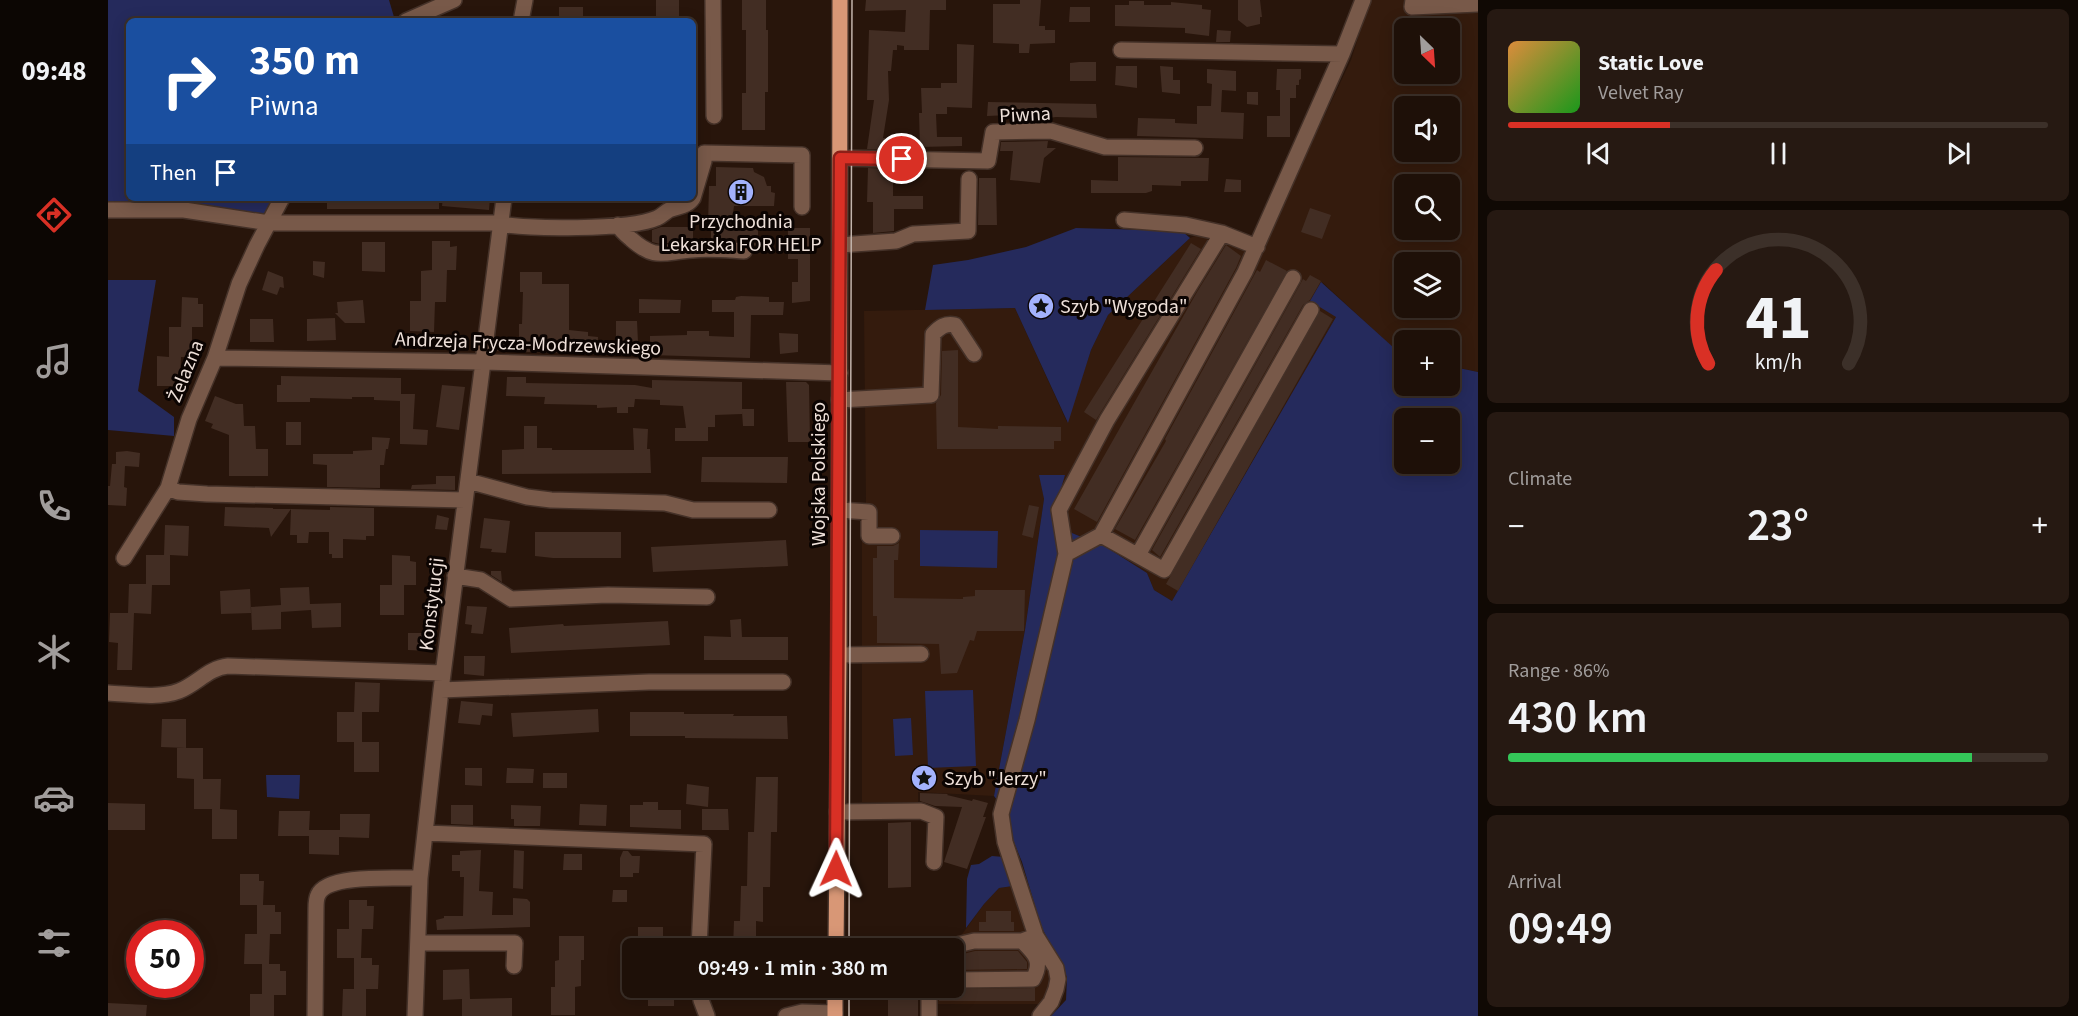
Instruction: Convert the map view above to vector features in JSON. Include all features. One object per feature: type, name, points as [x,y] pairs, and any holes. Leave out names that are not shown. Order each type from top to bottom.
[{"type":"main road","name":"Wojska Polskiego","points":[[836,938],[840,0]]},
{"type":"main road","points":[[835,998],[835,1014]]},
{"type":"street","points":[[413,18],[454,0]]},
{"type":"street","points":[[522,18],[525,0]]},
{"type":"street","points":[[713,0],[714,116]]},
{"type":"street","points":[[1066,554],[1101,535],[1245,272],[1342,54],[1363,0]]},
{"type":"street","points":[[1413,0],[1412,7],[1478,4]]},
{"type":"street","points":[[1121,50],[1342,54]]},
{"type":"street","name":"Piwna","points":[[840,158],[988,161],[993,132],[1051,131],[1105,147],[1195,148]]},
{"type":"street","points":[[696,188],[704,153],[802,155],[802,207]]},
{"type":"street","points":[[840,245],[896,241],[913,234],[968,231],[969,179]]},
{"type":"street","name":"Żelazna","points":[[124,558],[168,488],[189,419],[215,358],[240,284],[256,245],[280,201]]},
{"type":"street","name":"Konstytucji","points":[[415,1016],[420,878],[455,576],[504,201]]},
{"type":"street","points":[[108,210],[184,210],[269,223],[495,223],[522,227],[618,225],[657,218],[668,210],[686,205],[690,201]]},
{"type":"street","points":[[1124,220],[1186,225],[1222,233],[1257,247]]},
{"type":"street","points":[[618,225],[621,231],[635,243],[645,251],[652,253],[691,250],[744,251]]},
{"type":"street","points":[[964,980],[1033,979],[1039,969],[1005,842],[1001,814],[1027,720],[1066,554],[1059,510],[1107,420],[1222,233]]},
{"type":"street","points":[[1138,555],[1293,278]]},
{"type":"street","points":[[1101,535],[1164,570],[1311,310]]},
{"type":"street","points":[[839,399],[931,395],[933,334],[941,326],[955,325],[974,354]]},
{"type":"street","name":"Andrzeja Frycza-Modrzewskiego","points":[[215,358],[483,362],[840,374]]},
{"type":"street","points":[[468,481],[526,497],[551,500],[665,503],[693,510],[769,510]]},
{"type":"street","points":[[168,488],[178,492],[207,494],[465,500]]},
{"type":"street","points":[[839,510],[869,512],[868,536],[892,536]]},
{"type":"street","points":[[455,576],[481,580],[511,599],[608,595],[706,597]]},
{"type":"street","points":[[839,655],[921,654]]},
{"type":"street","points":[[108,693],[170,694],[180,691],[213,669],[228,666],[443,673]]},
{"type":"street","points":[[441,690],[650,682],[783,682]]},
{"type":"street","points":[[837,812],[921,811],[936,817],[934,862]]},
{"type":"street","points":[[425,833],[704,844],[699,938]]},
{"type":"street","points":[[315,1016],[318,895],[330,884],[347,880],[420,878]]},
{"type":"street","points":[[964,943],[1029,938]]},
{"type":"street","points":[[1029,938],[1056,968],[1058,979],[1051,1002],[1040,1016]]},
{"type":"street","points":[[418,943],[514,943],[514,966]]},
{"type":"street","points":[[702,998],[707,1016]]},
{"type":"street","points":[[929,998],[929,1016]]},
{"type":"street","points":[[786,1016],[802,1012],[835,1014]]},
{"type":"shaded area","points":[[108,0],[389,0],[393,18],[126,18],[126,201],[273,201],[267,215],[188,204],[108,203]]},
{"type":"shaded area","points":[[1370,0],[1478,0],[1478,372],[1460,368],[1460,330],[1394,330],[1394,349],[1322,282],[1336,317],[1172,601],[1154,590],[1147,573],[1106,547],[1055,526],[1040,475],[1044,499],[1025,630],[994,796],[918,792],[918,802],[862,802],[862,504],[866,504],[864,311],[1015,308],[1067,422],[1091,350],[1108,315],[1190,238],[1203,233],[1261,250],[1351,60]]},
{"type":"shaded area","points":[[1076,228],[1182,231],[1190,238],[1108,315],[1091,350],[1068,423],[1015,308],[925,310],[933,265],[1026,247]]},
{"type":"shaded area","points":[[108,280],[156,280],[138,391],[174,417],[174,436],[108,430]]},
{"type":"shaded area","points":[[1321,282],[1394,348],[1394,396],[1460,396],[1460,368],[1478,372],[1478,1016],[1051,1016],[1066,1000],[1067,977],[1041,926],[1022,862],[1011,835],[1007,814],[994,796],[1025,630],[1044,499],[1039,475],[1065,475],[1055,509],[1055,526],[1106,547],[1147,573],[1154,590],[1172,601],[1336,317],[1310,301]]},
{"type":"shaded area","points":[[920,530],[998,531],[997,568],[920,566]]},
{"type":"shaded area","points":[[973,690],[976,766],[928,768],[925,691]]},
{"type":"shaded area","points":[[911,718],[913,755],[895,756],[893,719]]},
{"type":"shaded area","points":[[266,775],[300,775],[299,799],[267,797]]},
{"type":"shaded area","points":[[992,856],[1004,857],[1013,886],[999,888],[966,928],[967,879],[971,865],[979,864]]},
{"type":"shaded area","points":[[1013,886],[1023,925],[1036,952],[1053,975],[1044,1004],[931,1004],[931,998],[964,998],[964,938],[959,938],[999,888]]},
{"type":"building","points":[[656,0],[679,0],[679,18],[656,18]]},
{"type":"building","points":[[742,0],[766,0],[768,92],[765,92],[765,130],[742,130],[742,93],[746,93],[746,30],[742,30]]},
{"type":"building","points":[[866,0],[946,0],[946,10],[930,10],[929,50],[904,50],[904,46],[897,45],[897,50],[893,50],[891,71],[888,71],[889,100],[883,138],[885,138],[886,146],[904,145],[904,150],[867,149],[874,100],[867,100],[869,30],[905,32],[906,10],[865,11]]},
{"type":"building","points":[[1020,0],[1041,0],[1039,26],[1045,26],[1045,30],[1055,30],[1055,43],[1030,44],[1029,53],[1019,53],[1019,44],[993,43],[993,4],[1020,4]]},
{"type":"building","points":[[1238,0],[1260,0],[1262,17],[1260,17],[1260,24],[1247,27],[1238,20]]},
{"type":"building","points":[[1129,1],[1144,1],[1144,5],[1171,5],[1171,2],[1202,5],[1202,9],[1211,10],[1209,36],[1185,33],[1185,28],[1115,26],[1115,5],[1129,5]]},
{"type":"building","points":[[559,7],[583,7],[583,18],[559,18]]},
{"type":"building","points":[[1070,7],[1090,7],[1090,22],[1069,22]]},
{"type":"building","points":[[1217,30],[1231,31],[1230,42],[1216,42]]},
{"type":"building","points":[[957,44],[974,45],[972,108],[947,107],[947,114],[936,114],[937,137],[962,137],[962,146],[920,147],[921,88],[941,88],[941,83],[957,83]]},
{"type":"building","points":[[1096,62],[1096,81],[1070,81],[1070,63]]},
{"type":"building","points":[[1116,66],[1137,66],[1137,88],[1115,85]]},
{"type":"building","points":[[1160,66],[1173,67],[1173,80],[1180,80],[1180,94],[1162,92]]},
{"type":"building","points":[[1207,69],[1236,71],[1236,91],[1222,90],[1221,112],[1244,113],[1243,139],[1137,136],[1138,118],[1175,119],[1175,123],[1197,124],[1197,106],[1211,106],[1212,84],[1207,83]]},
{"type":"building","points":[[1277,69],[1301,69],[1301,79],[1299,85],[1296,85],[1296,98],[1290,98],[1290,137],[1267,137],[1267,116],[1280,116],[1280,90],[1276,90]]},
{"type":"building","points":[[1247,92],[1258,92],[1258,105],[1247,104]]},
{"type":"building","points":[[988,102],[1096,104],[1097,118],[1056,117],[1048,118],[1048,121],[1021,122],[1021,118],[1010,117],[1010,115],[987,116]]},
{"type":"building","points":[[1048,141],[1047,148],[1056,148],[1044,158],[1040,183],[1010,180],[1013,151],[1000,151],[1001,142]]},
{"type":"building","points":[[1118,157],[1209,158],[1208,181],[1181,181],[1181,186],[1152,185],[1152,191],[1146,193],[1091,193],[1091,180],[1118,181]]},
{"type":"building","name":"Przychodnia Lekarska FOR HELP","points":[[716,167],[753,168],[754,172],[764,177],[767,186],[771,186],[771,192],[775,193],[774,206],[734,206],[731,227],[758,228],[758,246],[745,241],[711,239],[711,225],[708,225],[709,186],[716,186]]},
{"type":"building","points":[[868,168],[893,169],[893,196],[923,196],[923,209],[894,209],[894,231],[873,233],[873,202],[867,202]]},
{"type":"building","points":[[979,178],[996,178],[997,225],[978,225]]},
{"type":"building","points":[[1226,179],[1241,180],[1241,192],[1224,192]]},
{"type":"building","points":[[327,201],[439,201],[439,209],[327,209]]},
{"type":"building","points":[[443,201],[490,201],[489,210],[442,206]]},
{"type":"building","points":[[1310,208],[1331,215],[1322,239],[1301,232]]},
{"type":"building","points":[[661,227],[693,227],[693,240],[660,244],[652,242],[652,230]]},
{"type":"building","points":[[788,228],[810,228],[810,301],[792,303],[792,282],[798,282],[798,259],[788,259]]},
{"type":"building","points":[[432,241],[450,241],[450,247],[457,246],[456,270],[447,270],[446,302],[435,302],[434,332],[410,331],[410,301],[421,301],[421,271],[432,270]]},
{"type":"building","points":[[362,242],[385,242],[385,272],[362,271]]},
{"type":"building","points":[[1191,243],[1201,249],[1096,420],[1084,412]]},
{"type":"building","points":[[1226,245],[1241,256],[1236,268],[1097,522],[1074,509]]},
{"type":"building","points":[[1266,260],[1287,271],[1135,540],[1115,529],[1166,441],[1165,439],[1257,270],[1260,272]]},
{"type":"building","points":[[313,261],[325,262],[324,278],[313,275]]},
{"type":"building","points":[[268,271],[283,277],[284,288],[280,287],[277,295],[262,290]]},
{"type":"building","points":[[520,272],[542,272],[542,284],[569,284],[569,330],[588,332],[588,336],[598,337],[597,354],[497,351],[498,341],[519,342],[523,292],[520,292]]},
{"type":"building","points":[[1310,275],[1321,281],[1310,300],[1303,305],[1160,557],[1152,550],[1303,279],[1306,281]]},
{"type":"building","points":[[182,297],[198,298],[198,304],[203,304],[203,327],[192,327],[192,357],[181,357],[180,386],[157,386],[157,356],[169,357],[169,327],[181,327]]},
{"type":"building","points":[[736,297],[769,297],[769,302],[784,302],[783,315],[751,315],[750,358],[650,355],[650,336],[687,335],[687,331],[709,331],[709,336],[734,337],[734,312],[712,312],[712,300],[735,300]]},
{"type":"building","points":[[639,299],[681,300],[680,313],[639,313]]},
{"type":"building","points":[[363,300],[365,323],[345,323],[335,313],[338,313],[337,302]]},
{"type":"building","points":[[1320,311],[1333,319],[1178,591],[1166,584]]},
{"type":"building","points":[[335,318],[336,340],[307,341],[307,319]]},
{"type":"building","points":[[250,319],[273,319],[274,342],[250,342]]},
{"type":"building","points":[[616,321],[637,321],[638,342],[616,342]]},
{"type":"building","points":[[779,333],[798,334],[798,352],[780,354]]},
{"type":"building","points":[[958,350],[958,427],[998,429],[998,426],[1061,427],[1061,441],[1054,441],[1054,449],[937,449],[936,403],[941,395],[942,351]]},
{"type":"building","points":[[281,376],[401,378],[401,394],[415,394],[413,429],[428,430],[427,445],[400,444],[400,401],[374,400],[374,397],[352,397],[352,399],[310,398],[310,402],[277,402],[277,385],[281,385]]},
{"type":"building","points":[[507,377],[526,377],[526,383],[635,385],[652,388],[652,380],[742,382],[742,409],[754,409],[754,426],[743,426],[742,412],[742,414],[715,415],[715,427],[708,427],[708,441],[675,441],[675,428],[686,428],[683,406],[660,405],[660,400],[635,399],[634,407],[628,407],[628,413],[617,413],[617,407],[597,408],[597,405],[544,404],[545,397],[506,396]]},
{"type":"building","points":[[786,382],[806,382],[809,385],[810,442],[788,442]]},
{"type":"building","points":[[442,385],[465,387],[459,430],[436,427]]},
{"type":"building","points":[[215,396],[236,404],[243,404],[244,426],[255,426],[256,449],[268,449],[268,476],[229,476],[229,435],[211,428],[213,424],[205,421]]},
{"type":"building","points":[[286,422],[301,422],[301,445],[286,445]]},
{"type":"building","points":[[524,426],[537,426],[537,448],[552,448],[552,450],[634,450],[633,428],[648,429],[647,449],[650,449],[651,473],[502,474],[502,450],[524,449]]},
{"type":"building","points":[[372,437],[390,438],[384,465],[380,465],[380,488],[327,487],[327,465],[313,464],[313,454],[353,454],[353,451],[372,450]]},
{"type":"building","points":[[116,452],[140,453],[139,467],[125,466],[126,506],[108,505],[108,486],[110,486],[112,464],[116,464]]},
{"type":"building","points":[[702,457],[788,457],[787,483],[701,482]]},
{"type":"building","points":[[436,476],[455,476],[455,490],[411,489],[412,485],[436,484]]},
{"type":"building","points":[[1029,505],[1039,507],[1033,538],[1022,535]]},
{"type":"building","points":[[225,507],[291,509],[271,537],[269,528],[224,526]]},
{"type":"building","points":[[330,507],[374,508],[374,536],[366,536],[366,540],[343,539],[343,558],[332,558],[332,554],[329,554],[329,532],[309,532],[308,543],[297,543],[297,535],[290,535],[291,509],[330,510]]},
{"type":"building","points":[[437,515],[449,518],[447,530],[435,529]]},
{"type":"building","points":[[484,518],[510,521],[506,553],[491,552],[492,549],[480,548]]},
{"type":"building","points":[[165,525],[189,526],[188,556],[170,555],[170,585],[152,585],[151,614],[134,613],[132,670],[117,670],[118,643],[109,642],[110,613],[128,613],[129,584],[146,584],[146,555],[164,555]]},
{"type":"building","points":[[535,532],[621,532],[621,558],[535,556]]},
{"type":"building","points":[[786,540],[788,566],[653,572],[651,547]]},
{"type":"building","points":[[899,543],[898,560],[894,560],[894,598],[963,599],[963,597],[975,596],[975,590],[1025,590],[1024,631],[977,631],[974,641],[970,640],[957,673],[941,674],[939,644],[877,643],[877,616],[873,616],[873,558],[877,558],[877,546],[893,546]]},
{"type":"building","points":[[392,555],[410,556],[410,561],[416,562],[416,585],[404,585],[404,615],[380,615],[380,585],[392,585]]},
{"type":"building","points":[[491,571],[501,571],[502,582],[491,575]]},
{"type":"building","points":[[309,587],[310,604],[341,603],[341,627],[312,628],[311,610],[281,612],[281,629],[252,630],[251,607],[281,605],[280,588]]},
{"type":"building","points":[[250,589],[251,613],[221,614],[220,591]]},
{"type":"building","points":[[467,606],[487,607],[483,634],[471,633],[472,625],[465,624]]},
{"type":"building","points":[[741,619],[742,637],[788,637],[788,660],[704,660],[704,636],[731,637],[730,620]]},
{"type":"building","points":[[668,621],[670,645],[511,653],[509,628]]},
{"type":"building","points":[[408,633],[430,633],[429,651],[408,650]]},
{"type":"building","points":[[464,656],[485,656],[484,676],[464,674]]},
{"type":"building","points":[[355,682],[380,683],[379,712],[354,712]]},
{"type":"building","points":[[461,701],[493,704],[492,716],[482,715],[480,725],[458,723]]},
{"type":"building","points":[[598,709],[599,732],[513,737],[511,713]]},
{"type":"building","points":[[337,712],[362,712],[362,742],[379,742],[379,772],[354,772],[354,742],[337,742]]},
{"type":"building","points":[[630,712],[787,716],[788,739],[630,736]]},
{"type":"building","points":[[162,719],[186,719],[186,748],[161,747]]},
{"type":"building","points":[[177,748],[203,748],[203,779],[221,779],[220,809],[237,810],[237,839],[212,839],[212,809],[194,809],[194,779],[177,778]]},
{"type":"building","points":[[465,768],[482,768],[482,786],[465,785]]},
{"type":"building","points":[[507,768],[534,769],[533,783],[506,783]]},
{"type":"building","points":[[543,773],[567,773],[567,788],[543,788]]},
{"type":"building","points":[[756,777],[778,777],[777,832],[771,832],[770,887],[763,887],[763,922],[756,921],[756,938],[733,938],[734,921],[740,921],[741,886],[747,886],[748,832],[754,832]]},
{"type":"building","points":[[687,784],[709,787],[708,807],[686,804]]},
{"type":"building","points":[[920,793],[948,794],[988,803],[983,817],[986,817],[967,869],[944,862],[962,807],[935,806],[920,801]]},
{"type":"building","points":[[643,802],[658,802],[658,810],[681,810],[681,829],[630,827],[630,805],[643,805]]},
{"type":"building","points":[[108,803],[145,804],[145,830],[108,830]]},
{"type":"building","points":[[580,804],[607,805],[606,826],[579,825]]},
{"type":"building","points":[[451,805],[473,805],[473,825],[451,824]]},
{"type":"building","points":[[511,805],[541,806],[540,826],[514,826],[514,819],[511,819]]},
{"type":"building","points":[[702,809],[728,809],[729,830],[702,830]]},
{"type":"building","points":[[279,811],[310,811],[309,830],[340,830],[340,814],[370,814],[369,838],[339,837],[339,855],[309,854],[309,836],[278,836]]},
{"type":"building","points":[[911,822],[911,887],[888,888],[888,823]]},
{"type":"building","points":[[481,850],[479,891],[493,892],[492,915],[513,915],[513,898],[527,899],[530,902],[530,927],[437,930],[436,920],[444,916],[463,916],[464,877],[460,877],[460,871],[452,871],[452,855],[460,855],[460,851]]},
{"type":"building","points":[[514,850],[524,851],[523,889],[513,888]]},
{"type":"building","points":[[623,851],[628,851],[632,856],[640,856],[639,873],[633,873],[633,877],[620,877],[620,858]]},
{"type":"building","points":[[564,854],[582,854],[582,870],[563,870]]},
{"type":"building","points":[[240,874],[259,874],[259,881],[264,881],[263,905],[240,905]]},
{"type":"building","points":[[613,890],[627,890],[627,902],[612,902]]},
{"type":"building","points":[[349,900],[367,900],[367,906],[374,906],[373,929],[362,929],[361,958],[337,958],[337,929],[349,929]]},
{"type":"building","points":[[257,905],[275,905],[275,912],[281,912],[281,934],[270,934],[269,964],[244,964],[245,934],[257,934]]},
{"type":"building","points":[[986,911],[1011,911],[1014,931],[979,931],[979,922],[986,922]]},
{"type":"building","points":[[638,927],[663,927],[663,938],[633,938],[638,937]]},
{"type":"building","points":[[559,936],[584,936],[581,986],[575,987],[575,1015],[551,1015],[551,987],[555,987],[555,961],[559,960]]},
{"type":"building","points":[[975,951],[1018,951],[1027,962],[1027,969],[964,970],[964,954]]},
{"type":"building","points":[[354,958],[372,958],[372,965],[379,965],[378,989],[366,989],[366,1016],[342,1016],[343,989],[354,989]]},
{"type":"building","points":[[262,964],[280,964],[280,971],[286,971],[286,995],[274,995],[274,1016],[250,1016],[250,994],[262,994]]},
{"type":"building","points":[[469,969],[470,999],[512,998],[512,1016],[462,1016],[462,999],[443,1000],[443,970]]},
{"type":"building","points":[[1035,988],[1035,1001],[939,1001],[939,998],[964,998],[964,989]]},
{"type":"building","points":[[648,998],[674,998],[674,1006],[648,1006]]},
{"type":"building","points":[[888,998],[918,998],[918,1016],[888,1016]]},
{"type":"building","points":[[108,1003],[147,1005],[146,1016],[108,1016]]},
{"type":"tram line","points":[[849,938],[852,0]]},
{"type":"tram line","points":[[849,998],[849,1016]]},
{"type":"place","name":"Przychodnia Lekarska FOR HELP","points":[[741,192]]},
{"type":"place","name":"Szyb \"Wygoda\"","points":[[1041,306]]},
{"type":"place","name":"Szyb \"Jerzy\"","points":[[924,778]]},
{"type":"route","points":[[836,869],[840,158],[902,159]]}]
